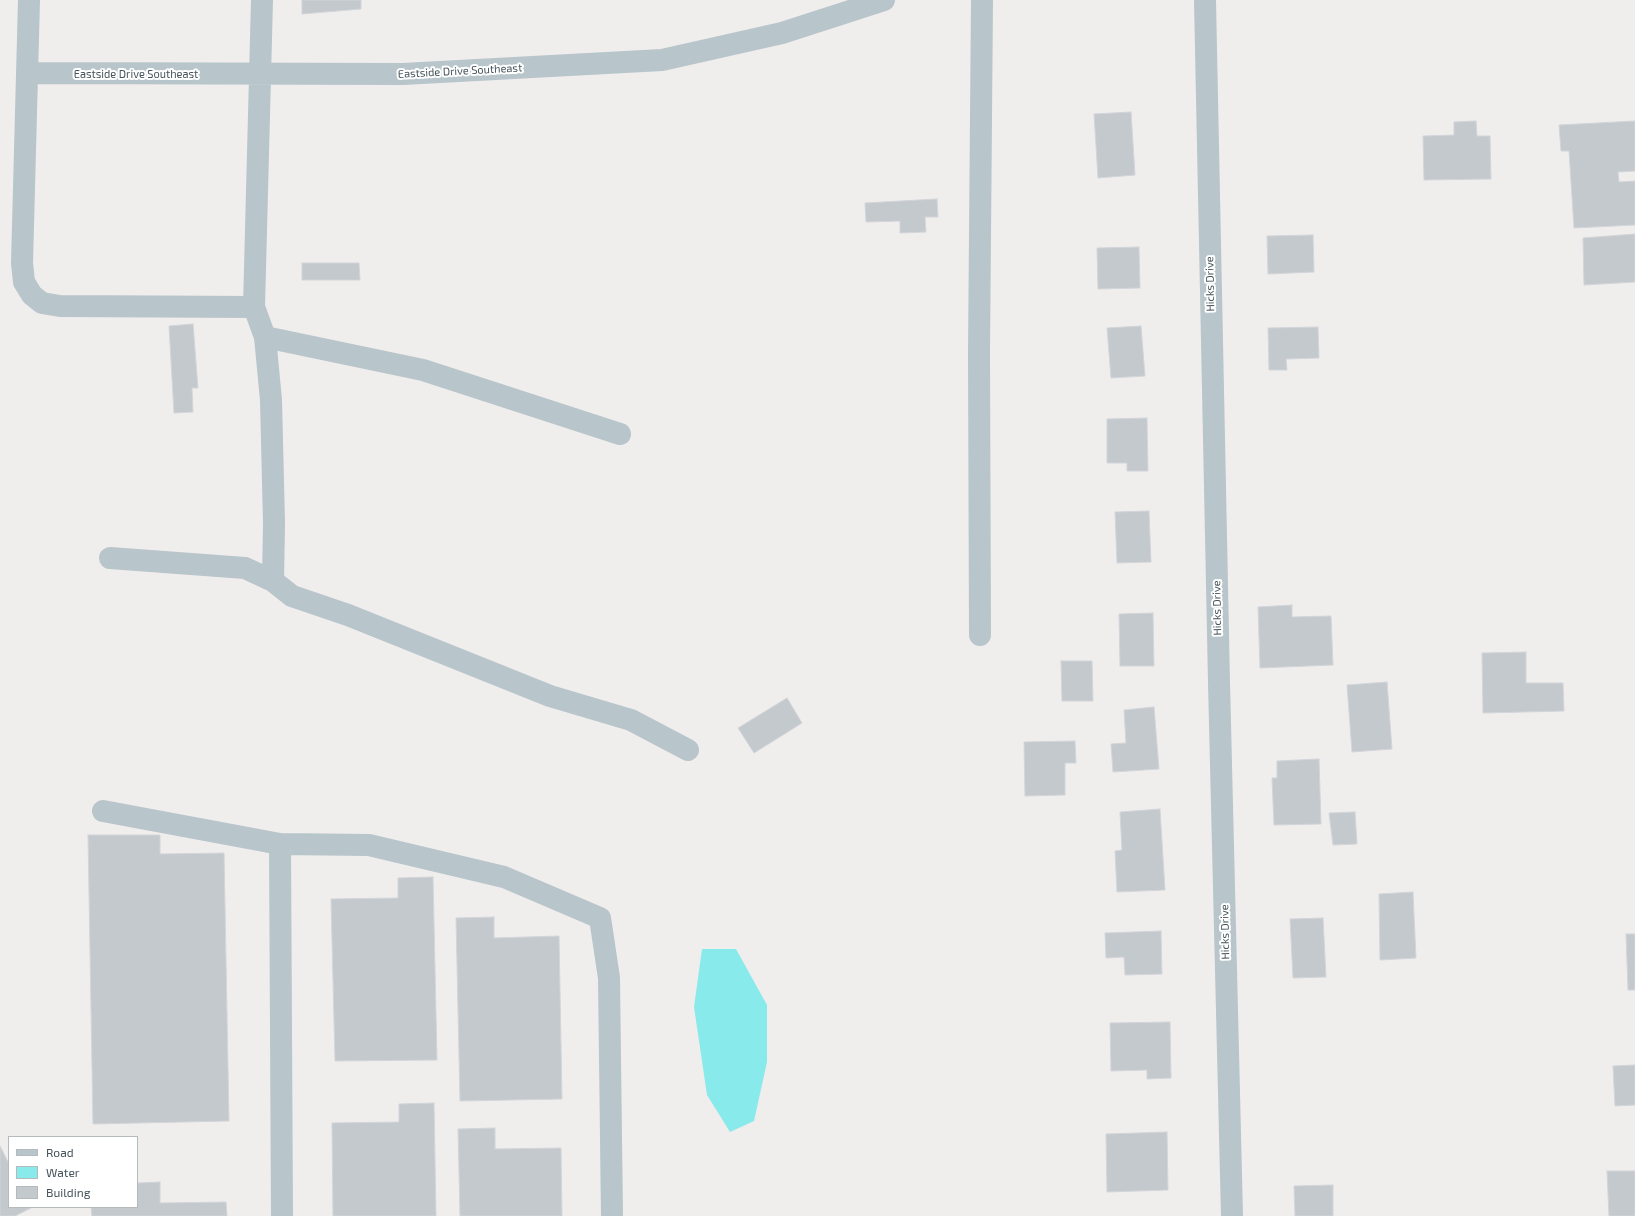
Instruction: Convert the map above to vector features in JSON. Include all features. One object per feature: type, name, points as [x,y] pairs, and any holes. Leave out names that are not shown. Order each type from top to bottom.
[{"type":"street","points":[[29,0],[22,262],[24,282],[32,295],[42,303],[60,306],[254,307]]},
{"type":"street","points":[[262,0],[254,307],[265,337],[271,400],[274,523],[272,580]]},
{"type":"street","name":"Eastside Drive Southeast","points":[[28,73],[261,75],[403,74],[662,60],[782,33],[884,0]]},
{"type":"street","points":[[980,634],[979,353],[982,0]]},
{"type":"street","name":"Hicks Drive","points":[[1205,0],[1218,666],[1232,1216]]},
{"type":"street","points":[[265,337],[424,370],[620,434]]},
{"type":"street","points":[[110,558],[245,568],[272,580],[292,596],[348,615],[550,696],[631,720],[688,750]]},
{"type":"street","points":[[104,811],[280,844],[369,845],[504,877],[600,918],[609,978],[612,1216]]},
{"type":"street","points":[[280,844],[282,1216]]},
{"type":"water","points":[[702,949],[736,949],[767,1005],[767,1062],[754,1121],[730,1132],[707,1095],[694,1007]]},
{"type":"building","points":[[302,0],[361,0],[361,9],[302,14]]},
{"type":"building","points":[[1131,112],[1135,175],[1098,178],[1094,114]]},
{"type":"building","points":[[1476,121],[1477,136],[1490,136],[1491,179],[1424,180],[1423,136],[1454,135],[1454,122]]},
{"type":"building","points":[[1635,121],[1635,171],[1618,172],[1619,182],[1635,181],[1635,225],[1574,228],[1569,151],[1561,151],[1559,125]]},
{"type":"building","points":[[937,199],[938,217],[925,217],[926,232],[900,233],[900,221],[866,222],[865,203]]},
{"type":"building","points":[[1635,234],[1635,282],[1584,285],[1583,238]]},
{"type":"building","points":[[1313,235],[1314,272],[1268,274],[1267,236]]},
{"type":"building","points":[[1139,247],[1140,288],[1098,289],[1097,248]]},
{"type":"building","points":[[302,263],[359,263],[360,280],[302,280]]},
{"type":"building","points":[[193,324],[198,388],[192,388],[193,412],[174,413],[169,326]]},
{"type":"building","points":[[1141,326],[1145,376],[1111,378],[1107,328]]},
{"type":"building","points":[[1318,327],[1319,358],[1286,359],[1287,370],[1269,370],[1268,328]]},
{"type":"building","points":[[1147,418],[1148,471],[1127,471],[1127,463],[1107,463],[1107,419]]},
{"type":"building","points":[[1149,511],[1151,562],[1117,563],[1115,512]]},
{"type":"building","points":[[1292,605],[1292,617],[1331,616],[1333,665],[1260,668],[1258,607]]},
{"type":"building","points":[[1153,613],[1154,666],[1120,666],[1119,614]]},
{"type":"building","points":[[1526,652],[1526,683],[1563,683],[1564,711],[1483,713],[1482,653]]},
{"type":"building","points":[[1061,661],[1092,661],[1093,701],[1062,701]]},
{"type":"building","points":[[1387,682],[1392,749],[1352,752],[1347,685]]},
{"type":"building","points":[[787,698],[802,723],[754,753],[738,728]]},
{"type":"building","points":[[1154,707],[1159,769],[1113,772],[1111,744],[1126,743],[1124,710]]},
{"type":"building","points":[[1075,741],[1076,763],[1065,763],[1065,795],[1025,796],[1024,742]]},
{"type":"building","points":[[1319,759],[1321,824],[1274,825],[1272,778],[1277,778],[1277,761]]},
{"type":"building","points":[[1160,809],[1165,890],[1117,892],[1115,851],[1122,850],[1120,812]]},
{"type":"building","points":[[1355,812],[1357,844],[1333,845],[1329,813]]},
{"type":"building","points":[[88,835],[160,835],[160,854],[224,853],[229,1121],[93,1124]]},
{"type":"building","points":[[433,877],[437,1060],[335,1061],[331,899],[398,898],[398,878]]},
{"type":"building","points":[[1413,892],[1416,958],[1380,960],[1379,894]]},
{"type":"building","points":[[494,917],[494,938],[559,936],[562,1099],[460,1101],[456,918]]},
{"type":"building","points":[[1323,918],[1326,977],[1293,978],[1290,919]]},
{"type":"building","points":[[1161,931],[1162,974],[1125,975],[1124,957],[1106,958],[1105,933]]},
{"type":"building","points":[[1626,934],[1635,934],[1635,990],[1628,990]]},
{"type":"building","points":[[1170,1022],[1171,1078],[1147,1079],[1147,1070],[1111,1071],[1110,1023]]},
{"type":"building","points":[[1635,1065],[1635,1105],[1615,1106],[1613,1066]]},
{"type":"building","points":[[434,1103],[436,1216],[333,1216],[332,1123],[399,1122],[399,1104]]},
{"type":"building","points":[[495,1128],[495,1149],[561,1148],[562,1216],[460,1216],[458,1129]]},
{"type":"building","points":[[1167,1132],[1168,1190],[1107,1192],[1106,1134]]},
{"type":"building","points":[[0,1146],[8,1162],[8,1208],[31,1208],[15,1216],[0,1216]]},
{"type":"building","points":[[1607,1171],[1635,1171],[1635,1216],[1609,1216]]},
{"type":"building","points":[[160,1182],[160,1203],[226,1202],[227,1216],[92,1216],[91,1208],[138,1208],[138,1183]]},
{"type":"building","points":[[1333,1185],[1333,1216],[1295,1216],[1294,1186]]}]
